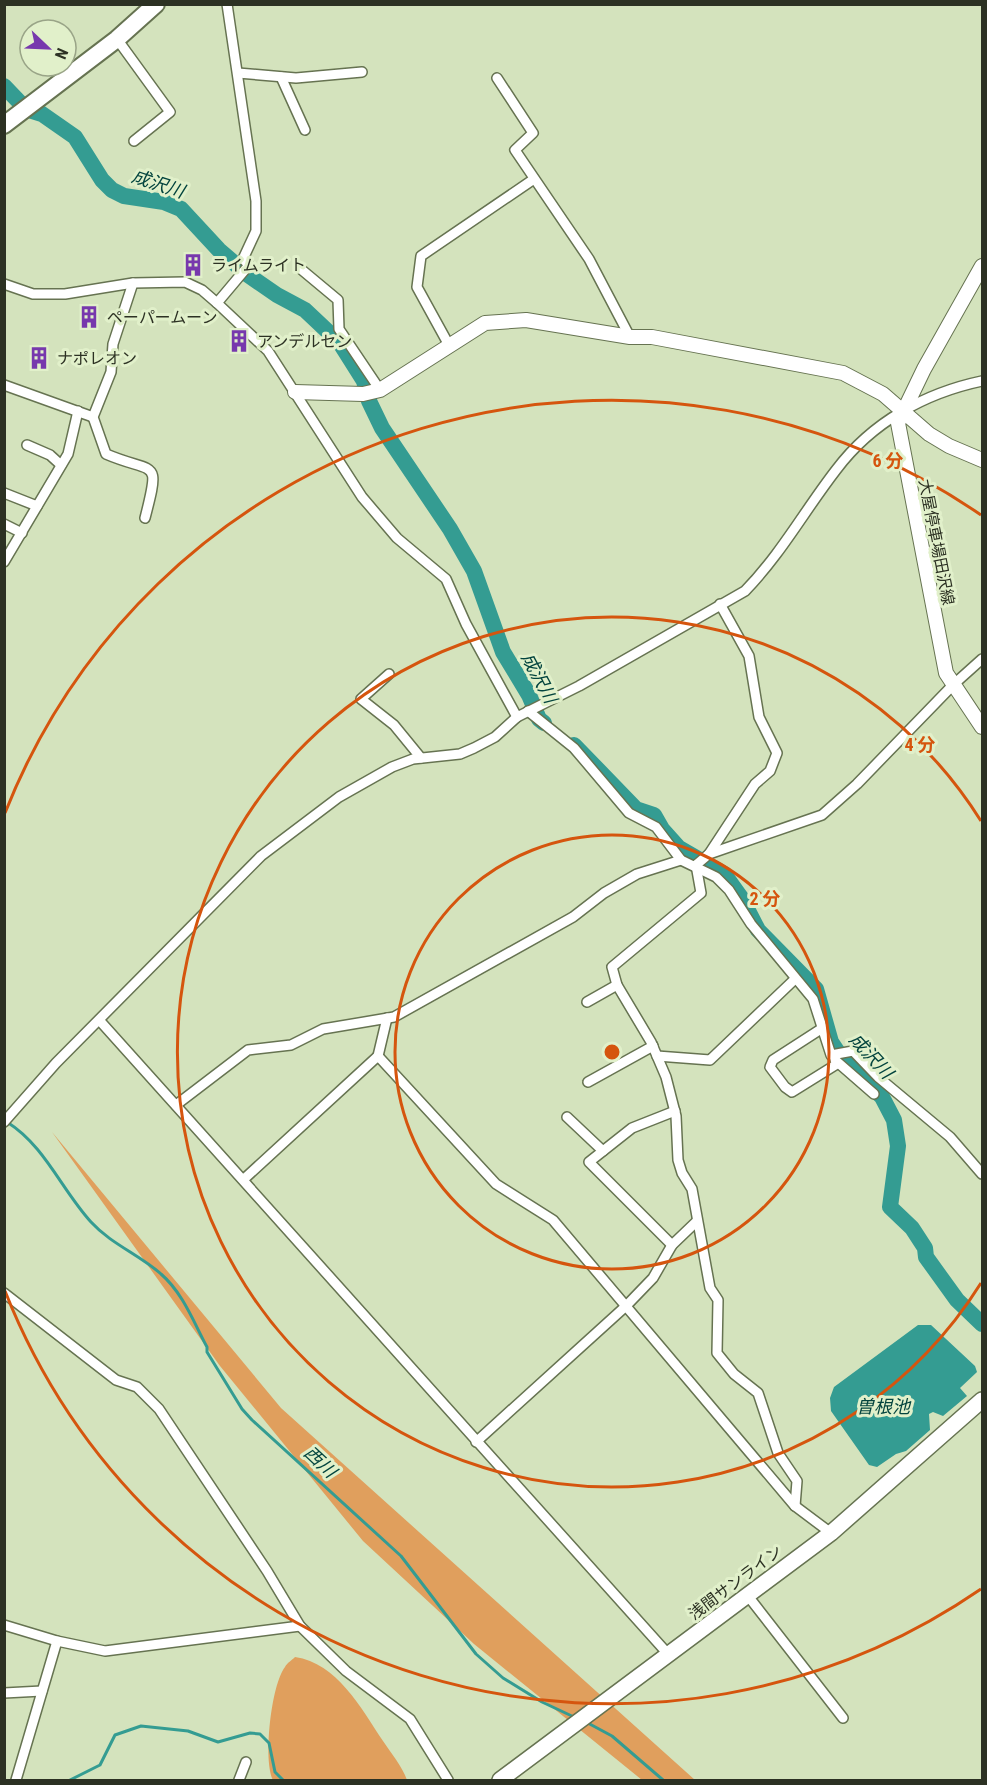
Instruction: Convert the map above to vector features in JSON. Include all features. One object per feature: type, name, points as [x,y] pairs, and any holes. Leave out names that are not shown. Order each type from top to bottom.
[{"type":"highway","points":[[4,125],[117,39],[156,4]]},
{"type":"main road","name":"浅間サンライン","points":[[500,1780],[831,1533],[982,1400]]},
{"type":"street","points":[[217,303],[249,265],[243,259],[256,231],[256,201],[227,4]]},
{"type":"street","points":[[117,39],[170,112],[134,141]]},
{"type":"street","points":[[238,73],[281,77],[322,77],[362,72]]},
{"type":"street","points":[[281,77],[305,130]]},
{"type":"street","points":[[497,78],[533,133],[515,150],[589,259],[630,337]]},
{"type":"street","points":[[450,347],[417,287],[421,256],[534,179]]},
{"type":"street","name":"大屋停車場田沢線","points":[[982,266],[902,409],[898,423],[944,663],[952,685],[982,727]]},
{"type":"street","points":[[302,270],[338,300],[339,329],[373,391]]},
{"type":"street","points":[[4,284],[33,294],[65,294],[133,283],[185,282],[217,303],[268,351],[362,497],[397,538],[446,579],[517,717]]},
{"type":"street","points":[[133,283],[113,344],[111,372],[93,417],[106,454],[148,468],[153,473],[155,481],[145,518]]},
{"type":"street","points":[[295,392],[373,391],[450,347],[485,323],[526,320],[630,337],[652,337],[843,373],[868,385],[902,409],[929,434],[949,447],[982,459]]},
{"type":"street","points":[[4,1122],[56,1064],[261,856],[339,797],[392,767],[421,758],[460,754],[474,748],[495,737],[517,717],[579,686],[745,591],[766,570],[837,468],[887,419],[902,409],[982,381]]},
{"type":"street","points":[[4,385],[93,417]]},
{"type":"street","points":[[4,562],[68,454],[78,411]]},
{"type":"street","points":[[27,445],[50,455],[61,465]]},
{"type":"street","points":[[4,493],[37,506]]},
{"type":"street","points":[[4,524],[22,533]]},
{"type":"street","points":[[698,864],[709,854],[755,784],[770,771],[777,753],[759,717],[749,656],[720,604]]},
{"type":"street","points":[[709,854],[822,815],[890,751],[952,685],[982,659]]},
{"type":"street","points":[[389,674],[361,699],[394,725],[421,758]]},
{"type":"street","points":[[530,710],[574,748],[629,813],[656,827],[681,860]]},
{"type":"street","points":[[176,1105],[248,1050],[291,1045],[323,1029],[387,1018],[423,1002],[480,966],[573,917],[604,893],[637,874],[681,860],[698,864],[729,890],[751,924],[813,999],[821,1029],[837,1064],[874,1094]]},
{"type":"street","points":[[698,864],[701,893],[612,967],[617,985],[653,1046],[666,1077],[675,1111],[678,1160],[682,1173],[692,1189],[696,1222],[710,1288],[718,1300],[717,1353],[734,1374],[758,1393],[778,1453],[797,1481],[795,1506]]},
{"type":"street","points":[[657,1056],[710,1060],[795,979]]},
{"type":"street","points":[[587,1002],[617,985]]},
{"type":"street","points":[[244,1179],[378,1056],[387,1018]]},
{"type":"street","points":[[100,1021],[668,1654]]},
{"type":"street","points":[[821,1029],[773,1060],[771,1067],[785,1087],[792,1092],[837,1064]]},
{"type":"street","points":[[588,1082],[653,1046]]},
{"type":"street","points":[[833,1054],[853,1051],[878,1077],[950,1137],[982,1174]]},
{"type":"street","points":[[378,1056],[496,1184],[553,1220],[795,1506],[831,1533]]},
{"type":"street","points":[[672,1245],[589,1162],[632,1128],[675,1111]]},
{"type":"street","points":[[567,1117],[603,1151]]},
{"type":"street","points":[[476,1442],[626,1306],[653,1278],[672,1245],[696,1222]]},
{"type":"street","points":[[4,1293],[116,1380],[137,1387],[159,1409],[267,1571],[300,1626],[346,1671],[410,1719],[448,1780]]},
{"type":"street","points":[[748,1596],[843,1718]]},
{"type":"street","points":[[4,1625],[57,1641],[105,1651],[300,1626]]},
{"type":"street","points":[[16,1780],[57,1641]]},
{"type":"street","points":[[4,1693],[42,1691]]},
{"type":"street","points":[[239,1780],[246,1762]]},
{"type":"shaded area","points":[[52,1132],[281,1408],[695,1780],[642,1780],[474,1644],[363,1541],[220,1366]]},
{"type":"shaded area","points":[[295,1657],[310,1661],[336,1678],[357,1702],[407,1780],[273,1780],[269,1756],[272,1705],[280,1676]]},
{"type":"water","name":"曽根池","points":[[918,1325],[931,1325],[975,1366],[977,1372],[960,1388],[967,1396],[943,1416],[933,1412],[929,1414],[930,1430],[906,1451],[896,1454],[877,1467],[869,1465],[831,1411],[830,1398],[834,1387]]},
{"type":"waterway","name":"成沢川","points":[[4,86],[26,109],[42,114],[75,137],[102,180],[112,190],[124,196],[164,202],[181,209],[219,250],[248,275],[277,295],[305,310],[340,343],[364,381],[369,401],[382,428],[450,529],[474,571],[503,652],[529,695],[539,719],[544,723]]},
{"type":"waterway","name":"成沢川","points":[[574,745],[636,809],[654,815],[662,829],[679,848],[724,874],[742,899],[758,930],[816,989],[831,1042],[843,1060],[882,1097],[894,1120],[898,1146],[890,1207],[912,1228],[925,1248],[926,1257],[957,1300],[982,1324]]},
{"type":"waterway","name":"西川","points":[[7,1122],[32,1143],[80,1209],[99,1230],[153,1267],[176,1290],[207,1347],[207,1352],[242,1409],[252,1420],[401,1556],[476,1654],[503,1678],[542,1702],[574,1717]]},
{"type":"waterway","name":"西川","points":[[586,1722],[612,1736],[663,1780]]},
{"type":"waterway","points":[[70,1780],[100,1765],[115,1735],[141,1726],[188,1731],[218,1742],[250,1733],[260,1734],[269,1743],[275,1772],[283,1780]]},
{"type":"place","name":"ライムライト","points":[[193,265]]},
{"type":"place","name":"ペーパームーン","points":[[89,317]]},
{"type":"place","name":"アンデルセン","points":[[239,341]]},
{"type":"place","name":"ナポレオン","points":[[39,358]]}]
